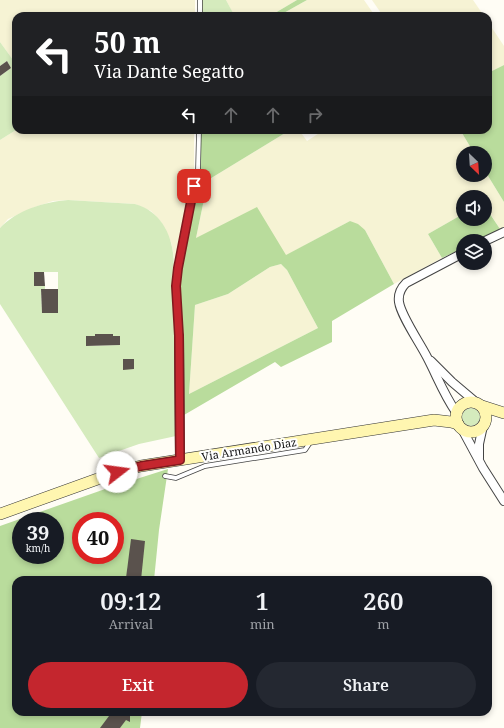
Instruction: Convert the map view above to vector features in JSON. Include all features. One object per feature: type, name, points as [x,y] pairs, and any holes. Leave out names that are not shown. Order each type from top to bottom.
[{"type":"street","points":[[492,238],[504,232]]},
{"type":"street","points":[[456,256],[409,280],[400,290],[400,307],[456,412],[460,427],[504,501]]},
{"type":"street","points":[[179,336],[180,460]]},
{"type":"street","points":[[428,358],[452,382],[480,405],[486,414],[479,444],[479,459]]},
{"type":"street","name":"Via Armando Diaz","points":[[0,514],[117,472],[137,467],[434,420],[456,412],[467,402],[474,402],[504,413]]},
{"type":"street","name":"Via Armando Diaz","points":[[434,420],[451,422],[466,431],[476,431],[484,424],[504,413]]},
{"type":"lane","points":[[200,0],[200,12]]},
{"type":"lane","points":[[179,336],[176,286],[178,268],[198,171],[199,134]]},
{"type":"lane","points":[[164,476],[176,478],[205,466],[305,450],[312,439]]},
{"type":"shaded area","points":[[0,0],[195,0],[195,12],[12,12],[12,58],[0,42]]},
{"type":"shaded area","points":[[226,0],[297,0],[277,12],[232,12]]},
{"type":"shaded area","points":[[307,0],[364,0],[372,12],[286,12]]},
{"type":"shaded area","points":[[372,0],[473,0],[481,12],[380,12]]},
{"type":"shaded area","points":[[492,28],[504,46],[504,65],[492,71]]},
{"type":"shaded area","points":[[12,132],[12,134],[194,134],[194,169],[175,262],[171,242],[161,222],[151,211],[135,204],[68,200],[53,201],[8,219],[0,228],[0,140]]},
{"type":"shaded area","points":[[283,134],[302,134],[307,141],[318,134],[463,134],[470,146],[456,146],[456,182],[492,182],[504,202],[504,227],[500,229],[492,217],[492,190],[456,190],[456,218],[428,234],[442,258],[394,284],[365,230],[350,221],[285,256],[196,238],[208,180]]},
{"type":"shaded area","points":[[281,264],[287,270],[318,328],[189,394],[195,305],[228,294],[270,267]]},
{"type":"green space","points":[[200,0],[226,0],[232,12],[200,12]]},
{"type":"green space","points":[[297,0],[307,0],[286,12],[277,12]]},
{"type":"green space","points":[[0,42],[12,58],[12,132],[0,140],[0,76],[11,68],[7,61],[0,66]]},
{"type":"green space","points":[[504,65],[504,202],[492,182],[492,146],[470,146],[463,134],[492,134],[492,71]]},
{"type":"green space","points":[[201,134],[283,134],[208,180],[196,238],[257,207],[286,255],[350,221],[358,224],[365,230],[394,284],[332,321],[332,342],[281,367],[275,362],[184,415],[178,286],[184,247],[200,169]],"holes":[[[281,264],[287,270],[318,328],[189,394],[195,305],[228,294],[270,267]]]},
{"type":"green space","points":[[68,200],[135,204],[146,208],[155,215],[168,233],[173,254],[176,436],[139,444],[99,458],[0,304],[0,228],[14,216],[31,208]],"holes":[[[34,272],[58,272],[58,313],[42,313],[41,289],[45,289],[45,286],[34,286]],[[95,334],[112,334],[113,336],[120,336],[120,345],[86,346]]]},
{"type":"green space","points":[[492,217],[500,229],[490,234],[456,234],[456,251],[442,258],[428,234],[456,218],[456,226],[492,226]]},
{"type":"green space","points":[[471,408],[477,411],[480,417],[477,423],[471,426],[465,423],[462,417],[465,411]]},
{"type":"green space","points":[[168,469],[159,530],[154,576],[12,576],[12,716],[142,716],[140,728],[0,728],[0,526],[12,522],[12,564],[64,564],[64,512],[40,512]]},
{"type":"building","points":[[7,61],[11,68],[0,76],[0,66]]},
{"type":"building","points":[[34,272],[44,272],[45,286],[34,286]]},
{"type":"building","points":[[41,289],[58,289],[58,313],[42,313]]},
{"type":"building","points":[[95,334],[113,334],[113,336],[120,336],[120,345],[86,346],[86,336],[95,336]]},
{"type":"building","points":[[123,359],[134,359],[134,369],[123,370]]},
{"type":"building","points":[[131,539],[145,541],[141,576],[126,576]]},
{"type":"building","points":[[109,716],[130,716],[130,722],[126,720],[120,728],[100,728]]},
{"type":"route","points":[[117,472],[141,466],[180,460],[179,336],[176,286],[178,268],[194,186]]}]
